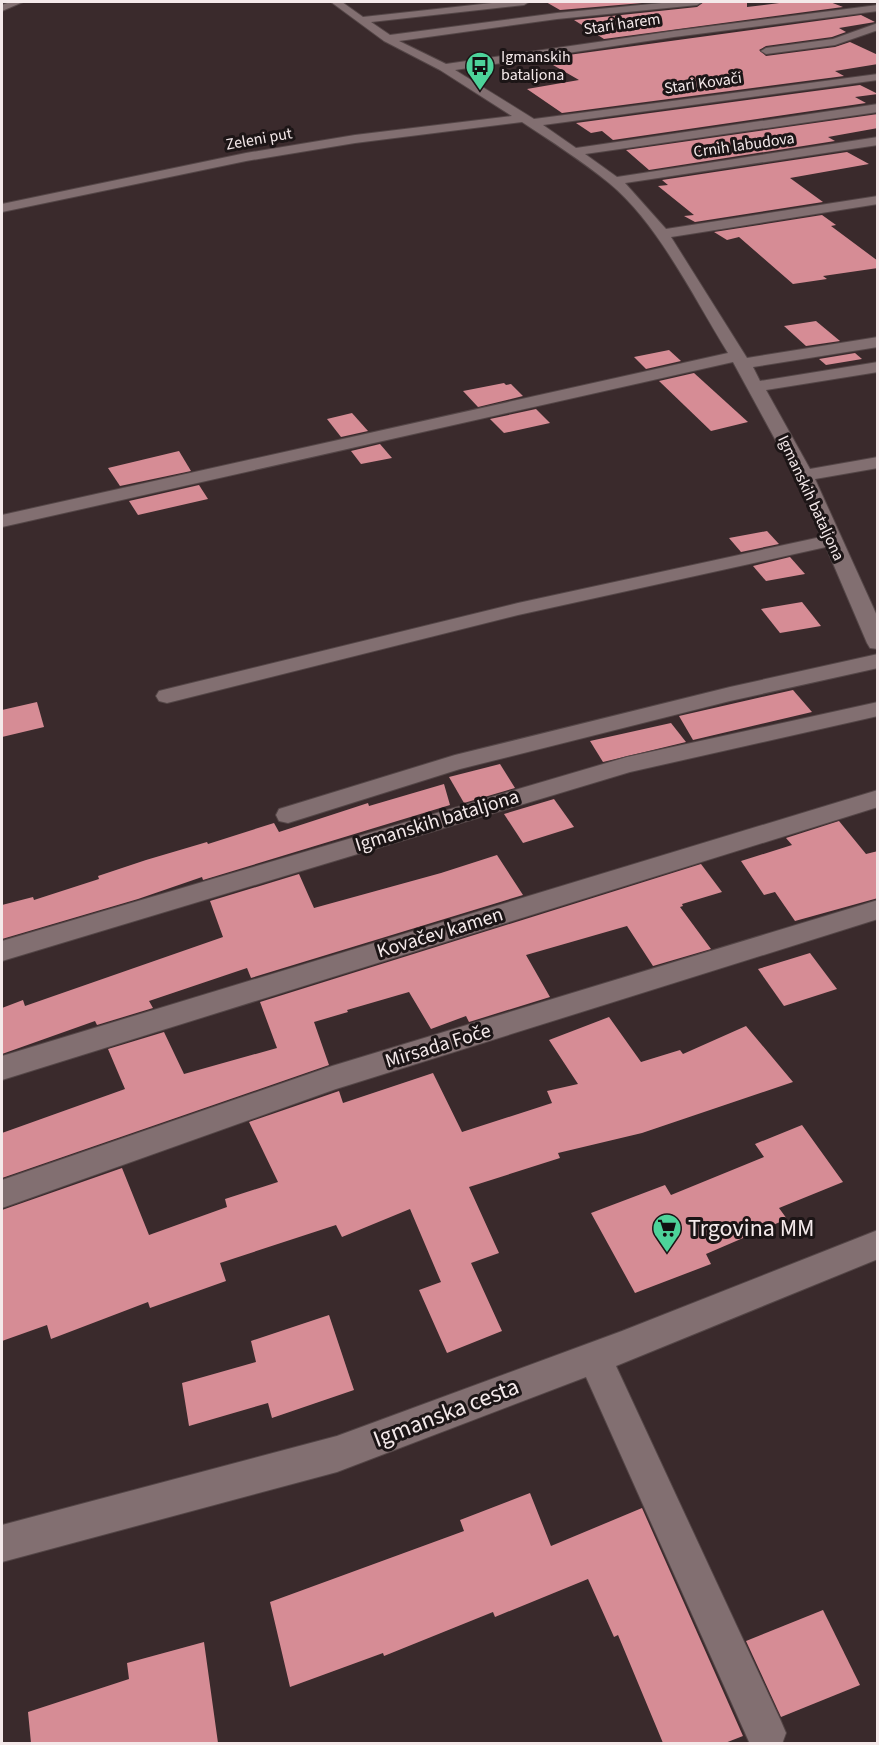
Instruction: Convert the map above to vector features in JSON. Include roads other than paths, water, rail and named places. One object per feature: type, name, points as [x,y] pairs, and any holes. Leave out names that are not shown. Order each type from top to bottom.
[{"type":"street","points":[[2,8],[18,2]]},
{"type":"street","name":"Igmanskih bataljona","points":[[336,2],[388,39],[444,68],[529,121],[615,181],[640,207],[662,234],[756,387],[804,476],[875,633]]},
{"type":"street","points":[[362,20],[524,2]]},
{"type":"street","points":[[388,39],[557,16],[697,2]]},
{"type":"street","name":"Stari harem","points":[[444,68],[674,34],[878,8]]},
{"type":"street","points":[[807,50],[853,43],[867,36],[873,27]]},
{"type":"street","points":[[765,51],[835,42],[873,27]]},
{"type":"street","name":"Stari Kovači","points":[[529,121],[878,77]]},
{"type":"street","points":[[574,152],[878,108]]},
{"type":"street","name":"Zeleni put","points":[[2,208],[246,157],[355,139],[529,121]]},
{"type":"street","name":"Crnih labudova","points":[[615,181],[878,141]]},
{"type":"street","points":[[662,234],[878,200]]},
{"type":"street","points":[[2,521],[741,360],[878,342]]},
{"type":"street","points":[[756,387],[878,367]]},
{"type":"street","points":[[804,476],[878,462]]},
{"type":"street","points":[[167,696],[518,609],[832,540]]},
{"type":"street","points":[[288,815],[455,763],[741,691],[878,661]]},
{"type":"street","name":"Igmanskih bataljona","points":[[2,951],[627,765],[878,709]]},
{"type":"street","name":"Kovačev kamen","points":[[2,1068],[878,798]]},
{"type":"street","name":"Mirsada Foče","points":[[2,1194],[332,1078],[878,909]]},
{"type":"street","name":"Igmanska cesta","points":[[2,1544],[337,1454],[594,1357],[878,1244]]},
{"type":"street","points":[[594,1357],[766,1733]]},
{"type":"place","name":"Igmanskih bataljona","points":[[480,92]]},
{"type":"place","name":"Trgovina MM","points":[[667,1254]]}]
